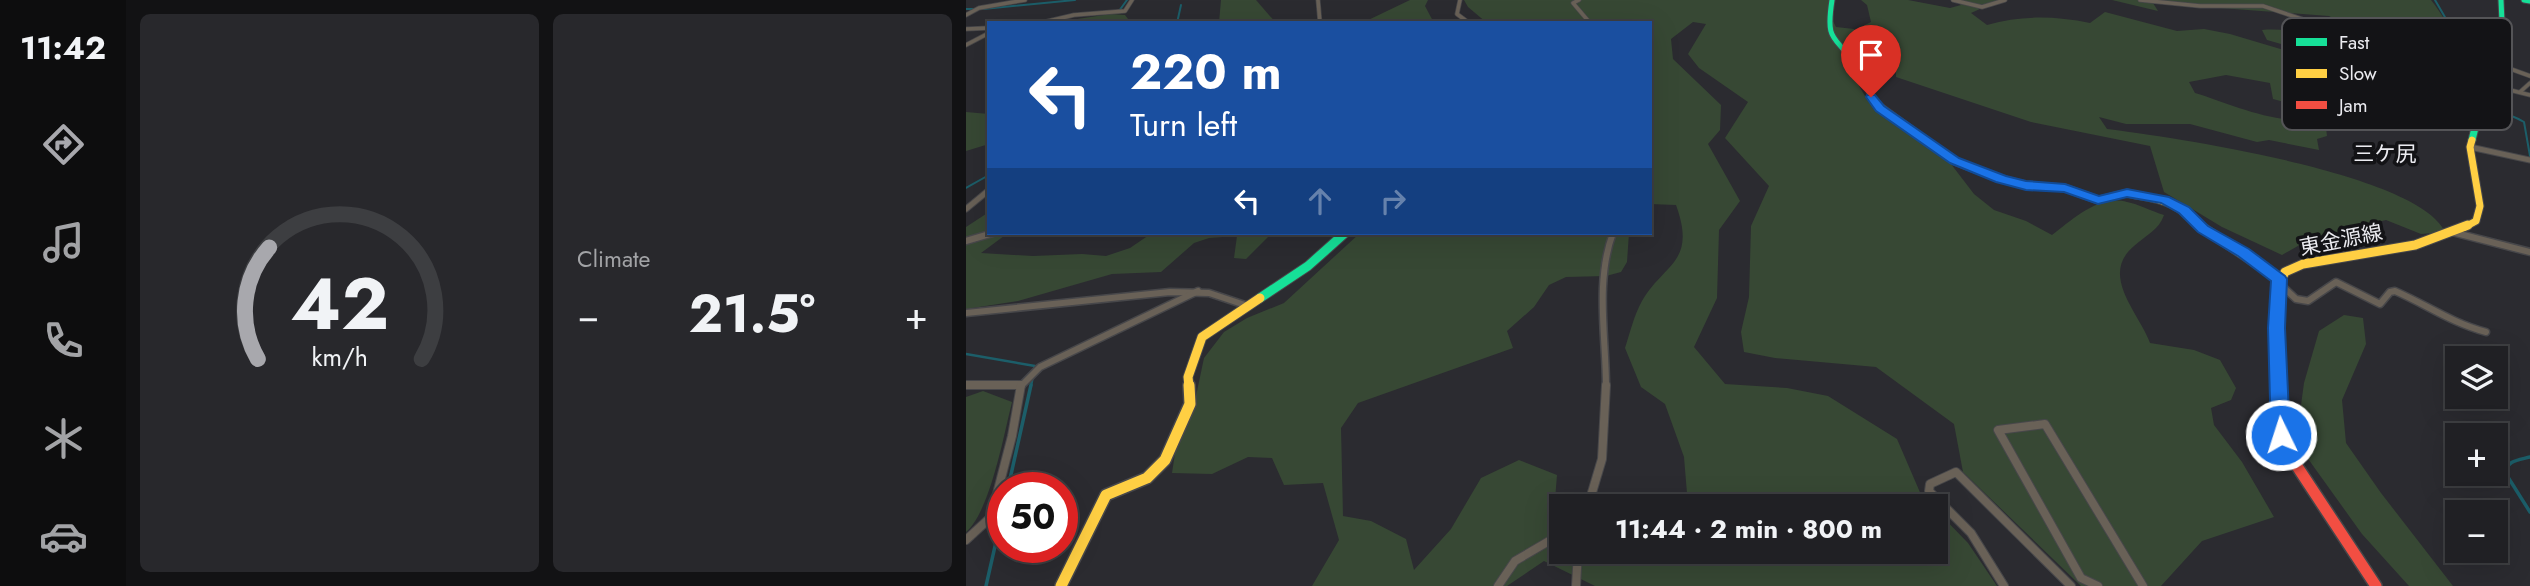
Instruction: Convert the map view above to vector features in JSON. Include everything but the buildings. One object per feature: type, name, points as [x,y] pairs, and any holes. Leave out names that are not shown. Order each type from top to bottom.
[{"type":"main road","points":[[1832,0],[1829,19],[1832,38],[1854,63],[1876,104],[1954,160],[2026,186],[2065,188],[2098,200],[2127,193],[2165,200],[2184,210],[2203,229],[2244,253],[2279,281],[2276,328],[2281,435],[2285,448],[2376,586]]},
{"type":"main road","name":"東金源線","points":[[2501,0],[2502,18]]},
{"type":"main road","points":[[2524,0],[2530,1]]},
{"type":"main road","name":"東金源線","points":[[2279,281],[2289,268],[2413,244],[2467,227],[2479,215],[2470,147],[2474,130]]},
{"type":"main road","points":[[1061,586],[1106,495],[1147,478],[1165,460],[1190,404],[1188,377],[1199,340],[1308,266],[1343,235]]},
{"type":"street","points":[[966,15],[979,8],[1025,0]]},
{"type":"street","points":[[1048,21],[1074,15],[1125,11],[1132,0]]},
{"type":"street","points":[[1318,0],[1320,21]]},
{"type":"street","points":[[1460,0],[1457,13],[1467,21]]},
{"type":"street","points":[[1579,0],[1573,3],[1573,7],[1588,21]]},
{"type":"street","points":[[1953,0],[1982,7],[2005,0]]},
{"type":"street","points":[[2140,0],[2200,6],[2263,6],[2299,18]]},
{"type":"street","points":[[966,29],[987,27]]},
{"type":"street","points":[[966,45],[987,34]]},
{"type":"street","points":[[966,36],[976,39]]},
{"type":"street","points":[[2512,70],[2530,76]]},
{"type":"street","points":[[2520,92],[2530,83]]},
{"type":"street","points":[[2512,90],[2530,95]]},
{"type":"street","points":[[2470,147],[2530,160]]},
{"type":"street","points":[[966,209],[987,192]]},
{"type":"street","points":[[2452,232],[2530,252]]},
{"type":"street","points":[[966,242],[987,235]]},
{"type":"street","points":[[1592,494],[1600,470],[1604,438],[1604,267],[1612,235]]},
{"type":"street","points":[[2279,281],[2296,299],[2308,301],[2336,282],[2380,304],[2390,292],[2395,291],[2433,308],[2456,324],[2486,332]]},
{"type":"street","points":[[966,540],[990,517],[1012,436],[1021,385],[1040,367],[1198,291]]},
{"type":"street","points":[[966,313],[1198,291],[1248,306]]},
{"type":"street","points":[[966,384],[1021,385]]},
{"type":"street","points":[[2098,586],[2081,578],[1998,430],[2045,424],[2143,586]]},
{"type":"street","points":[[2004,586],[1971,533],[1929,491],[1930,484],[1956,472],[2071,586]]},
{"type":"street","points":[[1498,586],[1515,561],[1549,541]]},
{"type":"street","points":[[1575,564],[1576,586]]},
{"type":"green space","points":[[1221,0],[1256,0],[1274,21],[1219,21]]},
{"type":"green space","points":[[1410,0],[1428,0],[1425,6],[1433,21],[1366,21]]},
{"type":"green space","points":[[1464,0],[1830,0],[1831,17],[1836,27],[1854,29],[1864,57],[1846,64],[1868,101],[1951,164],[1974,194],[1994,210],[2026,221],[2052,235],[2086,210],[2106,202],[2131,203],[2164,215],[2155,228],[2124,257],[2120,269],[2125,294],[2150,343],[2194,350],[2220,360],[2236,388],[2231,400],[2211,408],[2214,425],[2242,462],[2274,517],[2202,541],[2161,586],[2081,586],[1963,472],[1954,424],[1876,367],[1775,358],[1744,352],[1741,332],[1749,297],[1751,226],[1769,186],[1725,138],[1748,102],[1699,68],[1688,54],[1706,24],[1693,22],[1671,39],[1673,59],[1721,105],[1720,130],[1708,144],[1740,201],[1719,230],[1717,298],[1694,347],[1725,384],[1787,388],[1828,396],[1897,439],[1921,494],[1687,494],[1684,457],[1665,404],[1641,387],[1625,348],[1642,301],[1675,260],[1683,239],[1676,205],[1652,204],[1652,21],[1485,21]]},
{"type":"green space","points":[[1861,0],[1908,0],[1950,8],[1961,5],[1955,0],[2000,0],[1971,13],[1987,25],[2013,19],[2038,18],[2090,23],[2105,12],[2177,31],[2204,29],[2230,34],[2282,50],[2282,101],[2273,99],[2270,83],[2226,75],[2189,82],[2195,93],[2244,110],[2282,118],[2282,130],[2326,130],[2327,136],[2317,139],[2319,150],[2269,140],[2257,142],[2190,124],[2126,124],[2099,117],[2107,129],[2235,150],[2344,176],[2390,192],[2426,211],[2445,232],[2421,234],[2386,220],[2312,238],[2282,255],[2222,227],[2164,192],[2150,146],[2031,122],[1896,77],[1896,65],[1887,55],[1867,57],[1857,29],[1871,22],[1867,5]]},
{"type":"green space","points":[[2112,0],[2431,0],[2444,18],[2333,18],[2153,3],[2158,11]]},
{"type":"green space","points":[[1111,14],[1125,15],[1130,21],[1064,21]]},
{"type":"green space","points":[[2262,30],[2282,30],[2282,44],[2267,40]]},
{"type":"green space","points":[[966,112],[987,114],[987,145],[966,151]]},
{"type":"green space","points":[[987,213],[987,235],[1005,235],[981,253],[1033,256],[1106,256],[1130,248],[1149,235],[1270,235],[1246,259],[1234,258],[1237,236],[1209,238],[1194,243],[1161,272],[1112,274],[1018,301],[966,309],[966,227]]},
{"type":"green space","points":[[1358,235],[1629,235],[1627,262],[1621,272],[1606,276],[1566,277],[1549,285],[1534,307],[1507,331],[1513,348],[1358,403],[1341,428],[1343,516],[1371,521],[1406,539],[1414,570],[1451,529],[1481,478],[1519,460],[1557,475],[1555,494],[1549,494],[1549,563],[1544,561],[1507,586],[1312,586],[1339,540],[1323,483],[1284,485],[1272,458],[1248,457],[1212,474],[1172,473],[1177,440],[1196,396],[1204,358],[1224,332],[1247,318],[1284,303]]},
{"type":"green space","points":[[2344,315],[2363,318],[2366,344],[2342,400],[2346,443],[2453,586],[2409,586],[2362,534],[2296,442],[2304,383],[2319,331]]},
{"type":"green space","points":[[983,391],[1012,402],[994,472],[987,472],[987,496],[975,522],[966,532],[966,397]]},
{"type":"green space","points":[[1948,522],[1968,543],[1997,586],[1595,586],[1550,564],[1948,564]]},
{"type":"waterway","points":[[983,9],[1075,0]]},
{"type":"waterway","points":[[1119,11],[1127,0]]},
{"type":"waterway","points":[[2435,0],[2446,18]]},
{"type":"waterway","points":[[1177,21],[1181,5]]},
{"type":"waterway","points":[[966,9],[977,9]]},
{"type":"waterway","points":[[2512,117],[2524,122],[2530,156]]},
{"type":"waterway","points":[[966,188],[987,176]]},
{"type":"waterway","points":[[966,354],[1035,366],[1034,370]]},
{"type":"waterway","points":[[1031,386],[1033,376]]},
{"type":"waterway","points":[[1012,472],[1031,385]]},
{"type":"waterway","points":[[2530,457],[2511,463],[2506,474],[2530,512]]},
{"type":"waterway","points":[[986,586],[991,563]]},
{"type":"traffic: fast","points":[[1832,0],[1829,19],[1832,39],[1854,63],[1876,104],[1954,161],[2001,179],[2026,185],[2065,188],[2098,200],[2127,193],[2136,195]]},
{"type":"traffic: fast","points":[[2501,0],[2502,18]]},
{"type":"traffic: fast","points":[[2524,0],[2530,1]]},
{"type":"traffic: fast","points":[[2472,140],[2475,130]]},
{"type":"traffic: fast","points":[[1260,298],[1308,266],[1343,235]]},
{"type":"traffic: slow","points":[[2279,284],[2285,272],[2303,264],[2415,245],[2458,231],[2476,221],[2480,206],[2470,147],[2472,140]]},
{"type":"traffic: slow","points":[[2136,195],[2165,200],[2184,210],[2203,229],[2244,253],[2279,279]]},
{"type":"traffic: slow","points":[[1061,586],[1106,495],[1147,478],[1165,460],[1190,404],[1188,377],[1202,337],[1260,298]]},
{"type":"traffic: jam","points":[[2279,284],[2274,318],[2274,358],[2281,435],[2285,448],[2376,586]]},
{"type":"district","name":"三ケ尻","points":[[2385,154]]},
{"type":"route","points":[[1871,97],[1880,108],[1954,160],[2001,179],[2026,186],[2065,188],[2098,200],[2127,193],[2165,200],[2184,210],[2218,240],[2244,253],[2279,279],[2276,328],[2281,435]]}]
